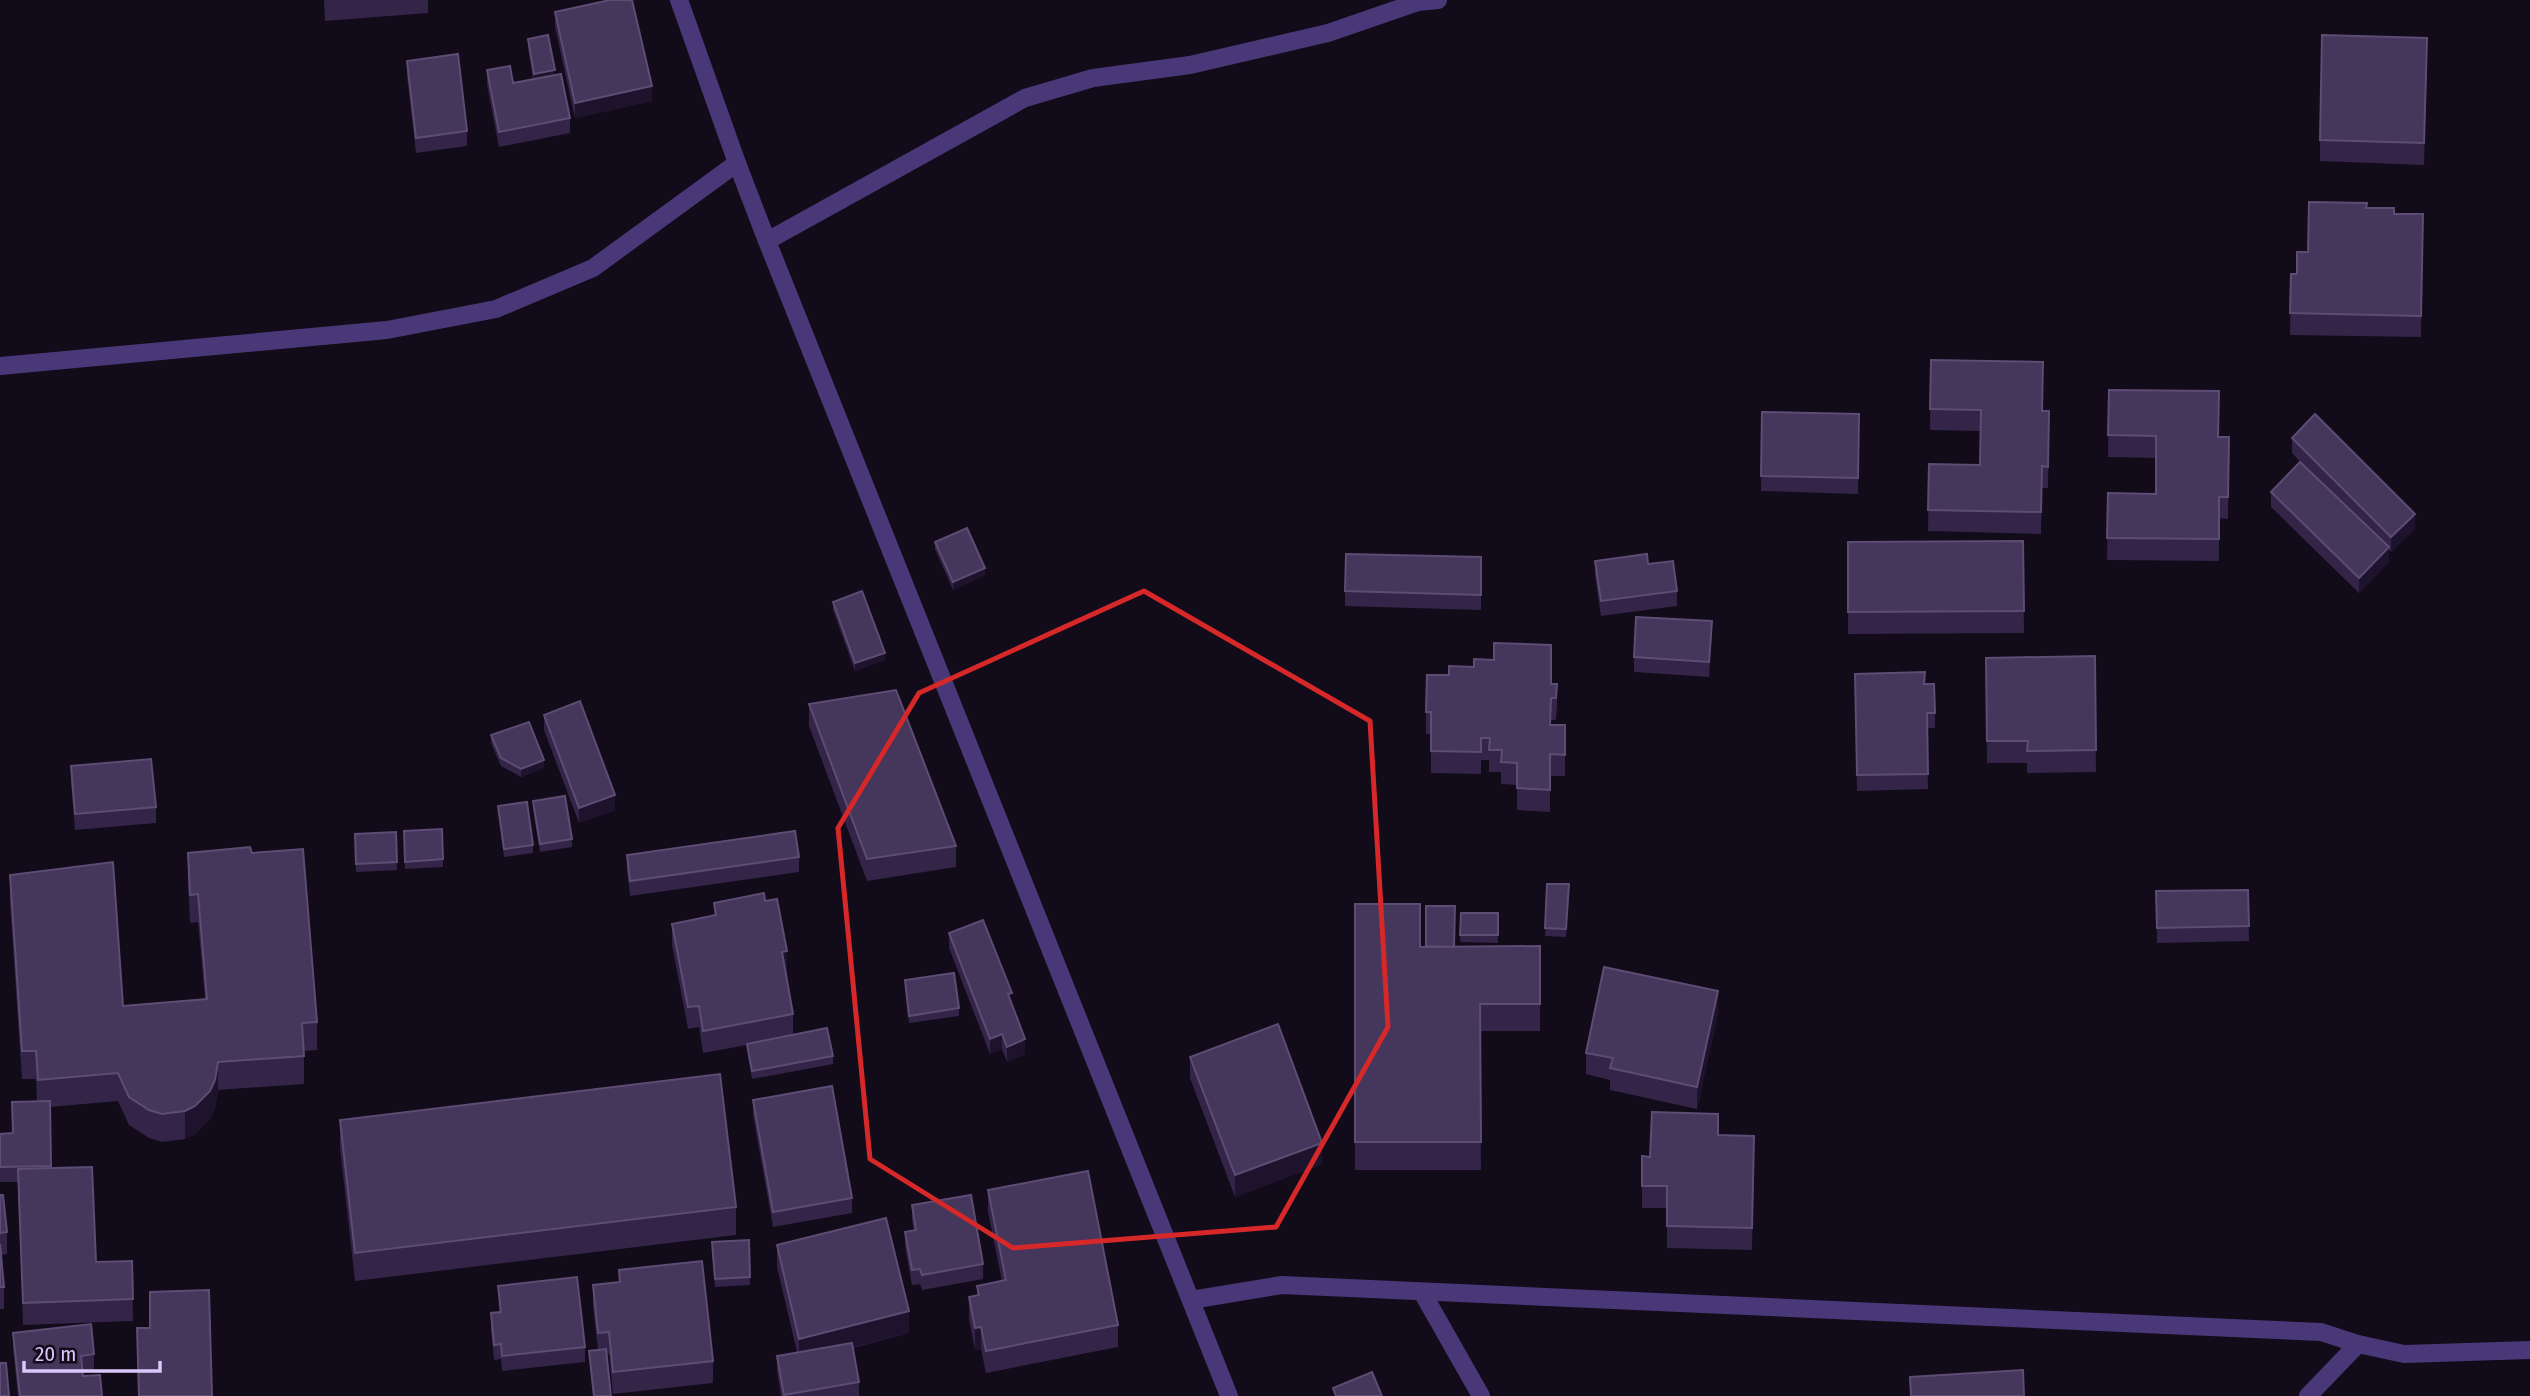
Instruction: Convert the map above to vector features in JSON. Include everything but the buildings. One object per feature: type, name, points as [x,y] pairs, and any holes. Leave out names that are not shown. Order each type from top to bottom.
[{"type":"street","points":[[679,0],[767,241],[1229,1396]]},
{"type":"street","points":[[767,241],[1025,98],[1093,78],[1190,65],[1328,33],[1418,2],[1438,0]]},
{"type":"street","points":[[0,366],[387,330],[496,309],[593,268],[737,163]]},
{"type":"street","points":[[1191,1300],[1282,1285],[2321,1332],[2358,1345],[2404,1354],[2530,1350]]},
{"type":"street","points":[[1422,1292],[1481,1396]]},
{"type":"street","points":[[2308,1396],[2358,1345]]},
{"type":"highlighted area","points":[[1144,591],[1370,721],[1388,1027],[1276,1227],[1013,1248],[870,1159],[838,828],[919,693]]}]
